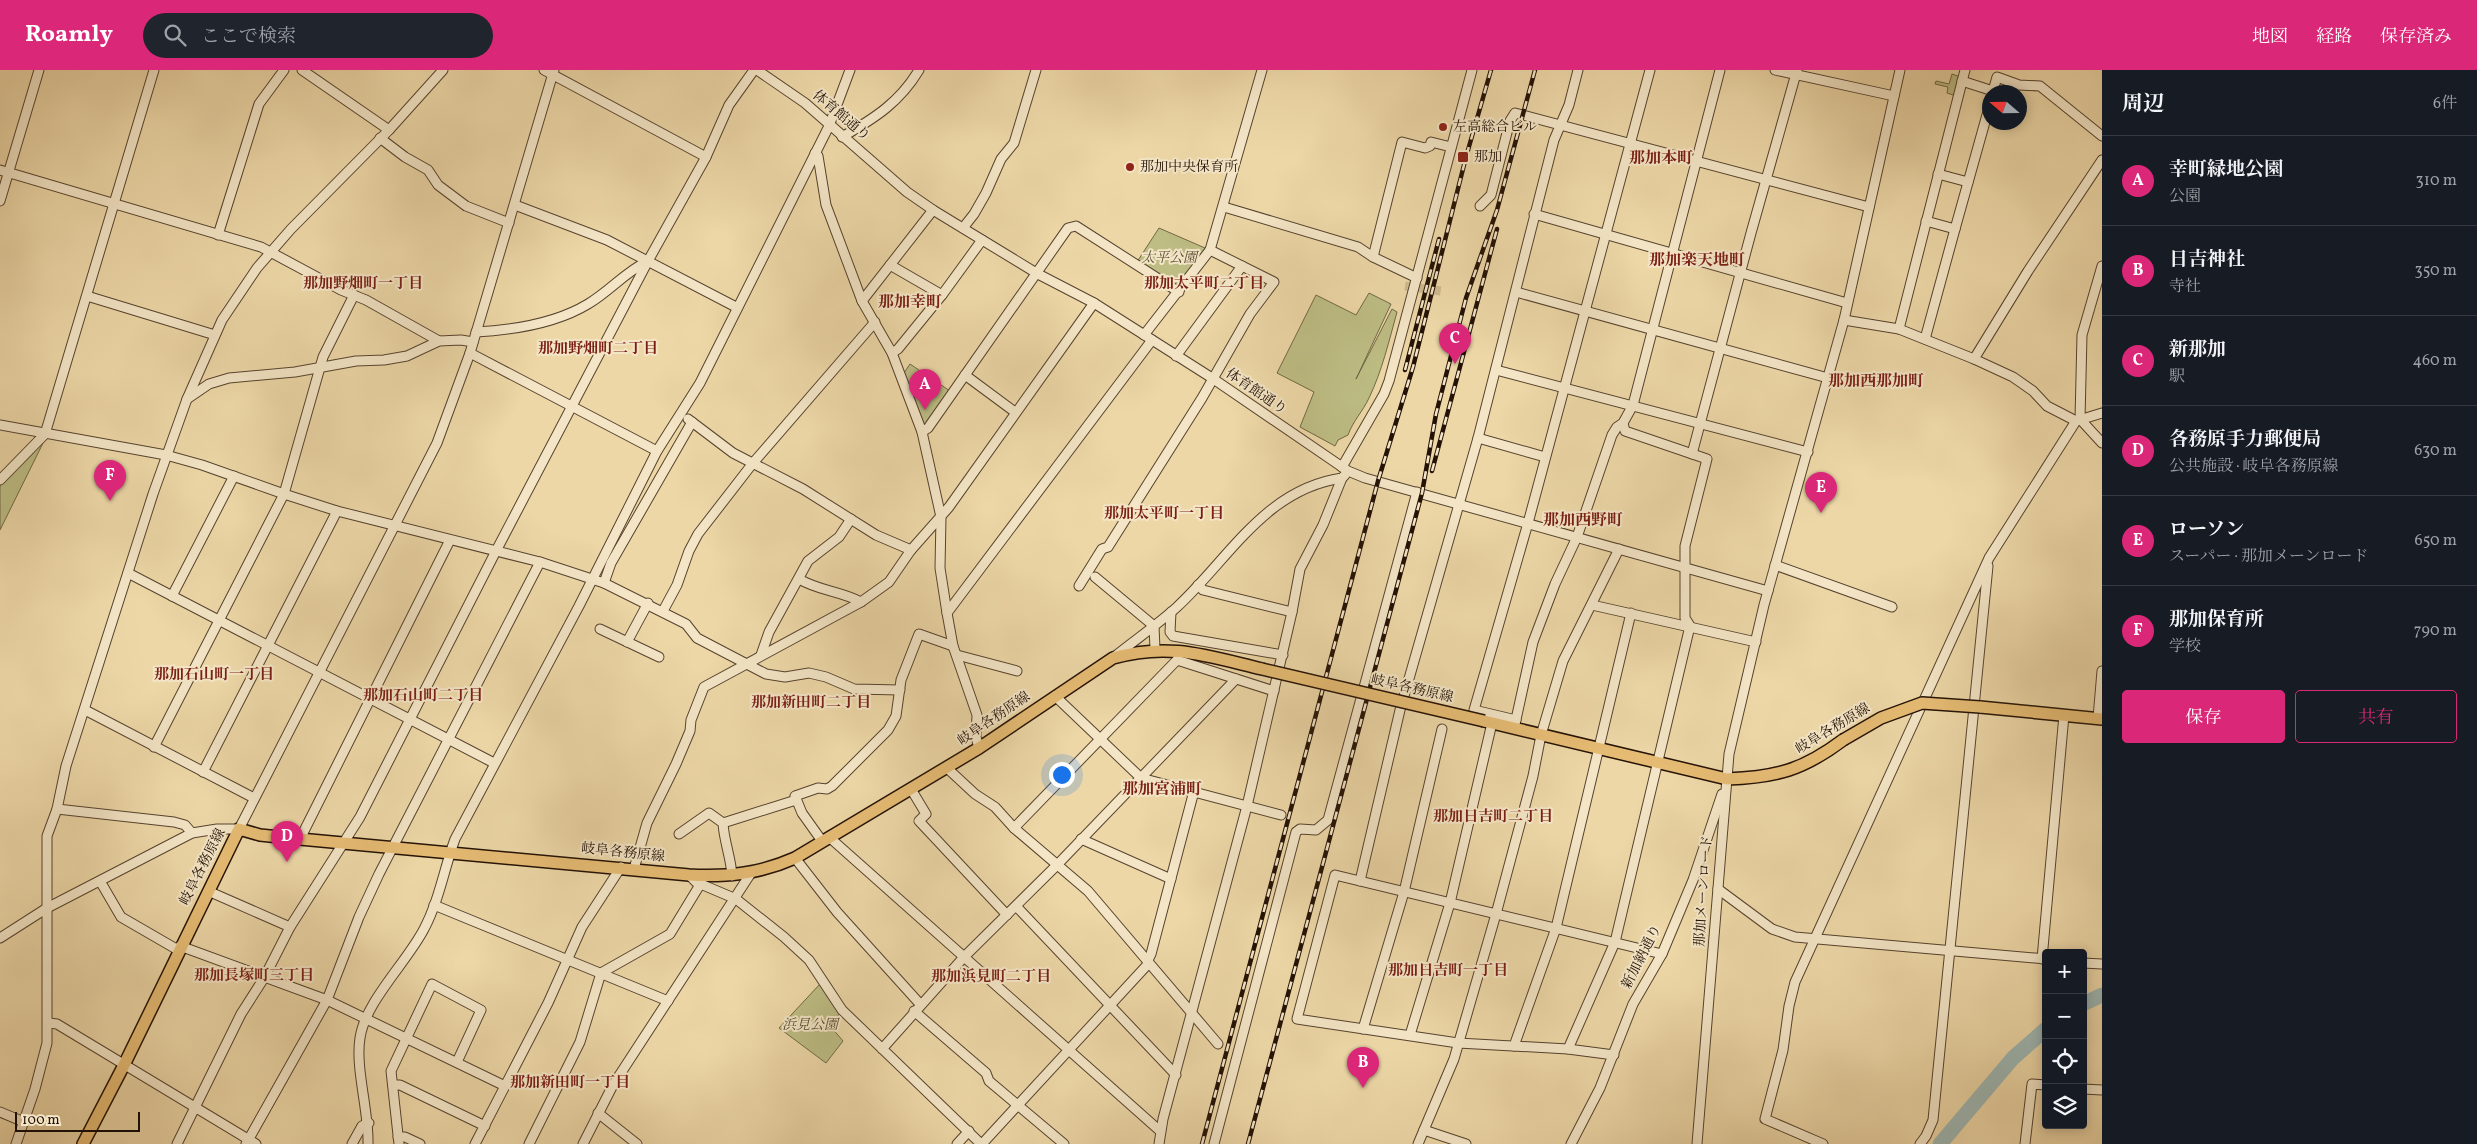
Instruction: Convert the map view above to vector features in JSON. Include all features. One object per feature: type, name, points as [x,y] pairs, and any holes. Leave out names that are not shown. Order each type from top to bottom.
[{"type":"main road","name":"岐阜各務原線","points":[[83,1144],[124,1065],[179,948],[239,829],[260,835],[394,848],[451,851],[689,875],[732,876],[752,873],[771,868],[794,858],[947,768],[1113,658],[1155,650],[1188,652],[1488,722],[1515,724],[1541,735],[1727,778],[1760,777],[1792,770],[1822,756],[1843,740],[1881,718],[1922,704],[1980,707],[2100,719]]},
{"type":"street","points":[[0,201],[4,171],[39,70]]},
{"type":"street","points":[[0,480],[45,434],[154,70]]},
{"type":"street","points":[[218,235],[259,104],[284,70]]},
{"type":"street","points":[[302,70],[389,130]]},
{"type":"street","points":[[16,1144],[47,1043],[49,1023],[47,836],[57,808],[66,766],[166,455],[187,400],[215,335],[233,301],[271,252],[323,195],[389,130],[443,70]]},
{"type":"street","points":[[544,70],[554,72],[706,157]]},
{"type":"street","points":[[177,1144],[242,1014],[264,978],[290,926],[345,842],[648,261],[706,157],[729,105],[755,70]]},
{"type":"street","name":"体育館通り","points":[[755,70],[805,103],[842,137],[882,168],[907,192],[963,228]]},
{"type":"street","points":[[368,1144],[368,1122],[361,1073],[360,1038],[366,1017],[424,930],[434,906],[451,851],[494,762],[592,579],[657,450],[682,414],[700,383],[736,308],[830,126],[850,70]]},
{"type":"street","points":[[842,137],[894,103],[907,89],[919,70]]},
{"type":"street","points":[[634,869],[647,822],[676,764],[704,687],[861,602],[889,582],[911,550],[941,517],[1094,303],[1038,274],[963,228],[982,200],[1001,160],[1014,143],[1036,70]]},
{"type":"street","points":[[1144,335],[1210,250],[1224,207],[1262,70]]},
{"type":"street","points":[[1159,1144],[1160,1131],[1247,806],[1300,570],[1323,525],[1344,472],[1384,394],[1472,70]]},
{"type":"street","points":[[1360,881],[1400,710],[1478,438],[1554,140],[1562,124],[1578,70]]},
{"type":"street","points":[[1650,70],[1528,523],[1474,710],[1515,724],[1533,642],[1554,584],[1577,537],[1612,435],[1617,427],[1623,424],[1633,405],[1720,70]]},
{"type":"street","points":[[1775,70],[1797,72],[1894,96]]},
{"type":"street","points":[[1892,607],[1775,565],[1844,320],[1900,70]]},
{"type":"street","points":[[1899,329],[1965,70]]},
{"type":"street","points":[[0,938],[47,908],[192,833],[217,829],[239,829],[321,673],[437,443],[470,353],[554,72]]},
{"type":"street","points":[[1692,454],[1797,72]]},
{"type":"street","points":[[1995,85],[1997,77],[2019,85]]},
{"type":"street","points":[[1962,81],[1982,88]]},
{"type":"street","points":[[2027,85],[2040,86],[2102,136]]},
{"type":"street","points":[[1480,206],[1490,196],[1510,121],[1515,113],[1562,124],[1869,208]]},
{"type":"street","points":[[1925,339],[1983,130]]},
{"type":"street","points":[[380,138],[404,157],[428,170],[438,185],[466,206],[509,223]]},
{"type":"street","points":[[1373,257],[1402,142],[1425,148],[1430,146],[1431,142],[1451,147]]},
{"type":"street","points":[[815,153],[818,156],[826,205],[862,301],[892,354],[922,432],[941,517],[940,568],[946,613],[953,646],[977,716],[976,737],[979,748]]},
{"type":"street","points":[[1974,360],[2028,271],[2102,160]]},
{"type":"street","points":[[4,171],[271,252],[389,312],[439,342]]},
{"type":"street","points":[[1938,174],[1968,182]]},
{"type":"street","points":[[515,205],[607,240],[736,308]]},
{"type":"street","points":[[1224,207],[1358,246],[1373,257],[1417,278]]},
{"type":"street","points":[[862,301],[933,210]]},
{"type":"street","points":[[1534,214],[1847,303]]},
{"type":"street","points":[[1926,221],[1955,229]]},
{"type":"street","points":[[922,432],[928,428],[1038,274],[1068,228],[1076,226],[1178,292]]},
{"type":"street","points":[[892,354],[942,295],[982,240]]},
{"type":"street","points":[[1079,586],[1102,549],[1108,548],[1202,398],[1250,314],[1274,282],[1210,250]]},
{"type":"street","points":[[476,332],[520,327],[563,316],[589,304],[636,267],[648,261]]},
{"type":"street","points":[[890,265],[942,295]]},
{"type":"street","points":[[1176,356],[1242,266]]},
{"type":"street","points":[[1823,1144],[1764,1119],[1783,1050],[1789,1006],[1795,982],[1816,940],[1890,772],[1989,558],[2078,420],[2082,335],[2102,266]]},
{"type":"street","points":[[1516,292],[1828,378]]},
{"type":"street","points":[[154,747],[284,494],[323,357],[354,295]]},
{"type":"street","points":[[87,296],[215,335]]},
{"type":"street","name":"体育館通り","points":[[1094,303],[1212,378],[1344,472]]},
{"type":"street","points":[[1844,320],[1899,329],[2013,377],[2033,391],[2047,406],[2078,420],[2102,443]]},
{"type":"street","points":[[662,611],[677,585],[688,551],[698,534],[753,462],[874,322]]},
{"type":"street","points":[[187,400],[209,384],[229,378],[407,356],[439,342],[461,340],[473,342]]},
{"type":"street","points":[[946,613],[1152,340]]},
{"type":"street","points":[[470,353],[657,450]]},
{"type":"street","points":[[1496,370],[1808,452]]},
{"type":"street","points":[[965,375],[1015,412]]},
{"type":"street","points":[[2078,420],[2102,413]]},
{"type":"street","points":[[682,414],[733,453],[803,489],[876,535],[911,550]]},
{"type":"street","points":[[604,583],[611,563],[692,422]]},
{"type":"street","points":[[1568,1049],[1615,942],[1690,626],[1685,618],[1685,546],[1707,459],[1625,431],[1623,424]]},
{"type":"street","points":[[0,425],[166,455],[337,511],[540,562],[604,583],[648,603],[686,624],[697,638],[744,664],[775,677],[809,673],[826,677],[854,689],[900,690]]},
{"type":"street","points":[[1478,438],[1545,457]]},
{"type":"street","points":[[1113,658],[1171,612],[1267,512],[1284,499],[1306,487],[1344,472],[1768,591]]},
{"type":"street","points":[[172,596],[234,476]]},
{"type":"street","points":[[1214,1144],[1296,832],[1300,829],[1316,830],[1328,820],[1417,492]]},
{"type":"street","points":[[203,772],[337,511]]},
{"type":"street","points":[[761,655],[770,632],[808,560],[839,537],[851,519]]},
{"type":"street","points":[[300,839],[450,540]]},
{"type":"street","points":[[1418,1144],[1454,1059],[1496,914],[1533,776],[1541,735],[1563,661],[1619,549]]},
{"type":"street","points":[[1920,1144],[1933,1120],[1989,558]]},
{"type":"street","points":[[49,1023],[57,1024],[250,1142],[327,1000],[359,917],[379,874],[540,562]]},
{"type":"street","name":"那加メーンロード","points":[[1697,1144],[1729,754],[1775,565]]},
{"type":"street","points":[[128,573],[494,762]]},
{"type":"street","points":[[1095,577],[1154,626],[1155,650]]},
{"type":"street","points":[[799,580],[815,588],[850,596],[861,602]]},
{"type":"street","points":[[1198,585],[1203,590],[1292,612]]},
{"type":"street","points":[[627,642],[648,603]]},
{"type":"street","points":[[1592,604],[1756,642]]},
{"type":"street","points":[[1171,612],[1170,632],[1173,636],[1282,654]]},
{"type":"street","points":[[1514,1046],[1556,928],[1597,748],[1631,613]]},
{"type":"street","points":[[600,630],[659,657]]},
{"type":"street","points":[[953,646],[919,634],[904,669],[896,716],[888,730],[832,786],[827,789],[818,788],[795,796],[796,800],[826,839],[964,957],[1160,1131]]},
{"type":"street","points":[[957,655],[1017,671]]},
{"type":"street","points":[[1014,828],[1177,660],[1274,691]]},
{"type":"street","points":[[2100,719],[2102,671]]},
{"type":"street","points":[[882,1049],[920,1004],[964,957],[1057,865],[1236,679]]},
{"type":"street","points":[[1054,696],[1141,778],[1281,815]]},
{"type":"street","points":[[85,710],[254,798]]},
{"type":"street","points":[[2045,949],[2064,715]]},
{"type":"street","points":[[1410,1035],[1450,903],[1488,722]]},
{"type":"street","points":[[1363,1029],[1404,892],[1442,730]]},
{"type":"street","points":[[947,768],[975,794],[995,807],[1014,828],[1088,891],[1218,1044]]},
{"type":"street","name":"新加納通り","points":[[1571,1144],[1614,1054],[1633,1004],[1662,954],[1693,880],[1727,778]]},
{"type":"street","points":[[911,789],[926,814],[919,821],[1007,915]]},
{"type":"street","points":[[689,875],[701,883],[736,899],[784,937],[809,960],[842,1010],[982,1144],[1149,961],[1194,791]]},
{"type":"street","points":[[723,823],[796,800]]},
{"type":"street","points":[[57,808],[174,822],[186,825],[192,833]]},
{"type":"street","points":[[680,834],[709,813],[723,823]]},
{"type":"street","points":[[723,823],[724,841],[730,856],[732,876]]},
{"type":"street","points":[[1081,839],[1171,879]]},
{"type":"street","points":[[794,858],[837,912],[920,1004]]},
{"type":"street","points":[[475,1144],[548,1003],[582,927],[621,867]]},
{"type":"street","points":[[583,1144],[613,1084],[752,873]]},
{"type":"street","points":[[1614,1054],[1568,1049],[1458,1043],[1297,1019],[1335,874],[1662,954]]},
{"type":"street","points":[[100,881],[121,917],[179,948],[327,1000],[366,1017],[505,1086]]},
{"type":"street","points":[[529,1144],[580,1042],[601,974],[670,934],[701,883]]},
{"type":"street","points":[[1718,889],[1772,929],[1795,937],[2042,959]]},
{"type":"street","points":[[208,891],[290,926]]},
{"type":"street","points":[[434,906],[668,1001]]},
{"type":"street","points":[[1016,906],[1176,1075]]},
{"type":"street","points":[[2087,963],[2102,964]]},
{"type":"street","points":[[420,1144],[405,1137],[398,1140],[391,1071],[432,984],[481,1010],[456,1062]]},
{"type":"street","points":[[914,1012],[986,1073],[989,1081],[1064,1144]]},
{"type":"street","points":[[2025,1144],[2032,1084],[2042,1085]]},
{"type":"street","points":[[393,1085],[400,1085],[485,1126]]},
{"type":"street","points":[[2087,1089],[2102,1090]]},
{"type":"street","points":[[0,1112],[24,1122]]},
{"type":"street","points":[[598,1113],[637,1144]]},
{"type":"street","points":[[352,1144],[362,1126],[368,1122]]},
{"type":"street","points":[[1424,1130],[1466,1144]]},
{"type":"street","points":[[958,1144],[968,1131]]},
{"type":"green space","points":[[1952,74],[1963,78],[1959,97],[1947,93],[1948,87],[1935,84],[1936,81],[1949,84]]},
{"type":"green space","name":"太平公園","points":[[1159,228],[1205,248],[1175,290],[1135,265]]},
{"type":"green space","points":[[1369,293],[1391,304],[1356,379],[1392,309],[1397,312],[1374,388],[1348,435],[1338,440],[1335,446],[1300,427],[1314,392],[1277,373],[1316,295],[1356,315]]},
{"type":"green space","points":[[910,364],[950,391],[921,430],[904,373]]},
{"type":"green space","points":[[44,441],[0,530],[0,486]]},
{"type":"green space","name":"浜見公園","points":[[820,984],[840,1013],[831,1027],[843,1041],[826,1063],[779,1028]]},
{"type":"waterway","points":[[2087,1002],[2102,995]]},
{"type":"waterway","points":[[1940,1144],[2013,1058],[2042,1033]]},
{"type":"tunnel","points":[[1405,286],[1441,291]]},
{"type":"railway","points":[[1202,1144],[1378,481],[1413,367],[1466,157],[1491,70]]},
{"type":"railway","points":[[1248,1144],[1422,493],[1436,414],[1466,298],[1497,210],[1535,70]]},
{"type":"railway","points":[[1432,471],[1497,229]]},
{"type":"railway","points":[[1405,370],[1439,239]]},
{"type":"place","name":"左高総合ビル","points":[[1443,127]]},
{"type":"place","name":"那加","points":[[1463,157]]},
{"type":"place","name":"那加中央保育所","points":[[1130,167]]},
{"type":"place","name":"新那加","points":[[1455,364]]},
{"type":"place","name":"幸町緑地公園","points":[[925,410]]},
{"type":"place","name":"那加保育所","points":[[110,501]]},
{"type":"place","name":"ローソン","points":[[1821,513]]},
{"type":"place","name":"各務原手力郵便局","points":[[287,862]]},
{"type":"place","name":"日吉神社","points":[[1363,1088]]},
{"type":"district","name":"那加本町","points":[[1661,159]]},
{"type":"district","name":"那加楽天地町","points":[[1697,261]]},
{"type":"district","name":"那加野畑町一丁目","points":[[363,284]]},
{"type":"district","name":"那加太平町二丁目","points":[[1204,284]]},
{"type":"district","name":"那加幸町","points":[[910,303]]},
{"type":"district","name":"那加野畑町二丁目","points":[[598,349]]},
{"type":"district","name":"那加西那加町","points":[[1876,382]]},
{"type":"district","name":"那加太平町一丁目","points":[[1164,514]]},
{"type":"district","name":"那加西野町","points":[[1583,521]]},
{"type":"district","name":"那加石山町一丁目","points":[[214,675]]},
{"type":"district","name":"那加石山町二丁目","points":[[423,696]]},
{"type":"district","name":"那加新田町二丁目","points":[[811,703]]},
{"type":"district","name":"那加宮浦町","points":[[1162,790]]},
{"type":"district","name":"那加日吉町二丁目","points":[[1493,817]]},
{"type":"district","name":"那加日吉町一丁目","points":[[1448,971]]},
{"type":"district","name":"那加長塚町三丁目","points":[[254,976]]},
{"type":"district","name":"那加浜見町二丁目","points":[[991,977]]},
{"type":"district","name":"那加新田町一丁目","points":[[570,1083]]}]
